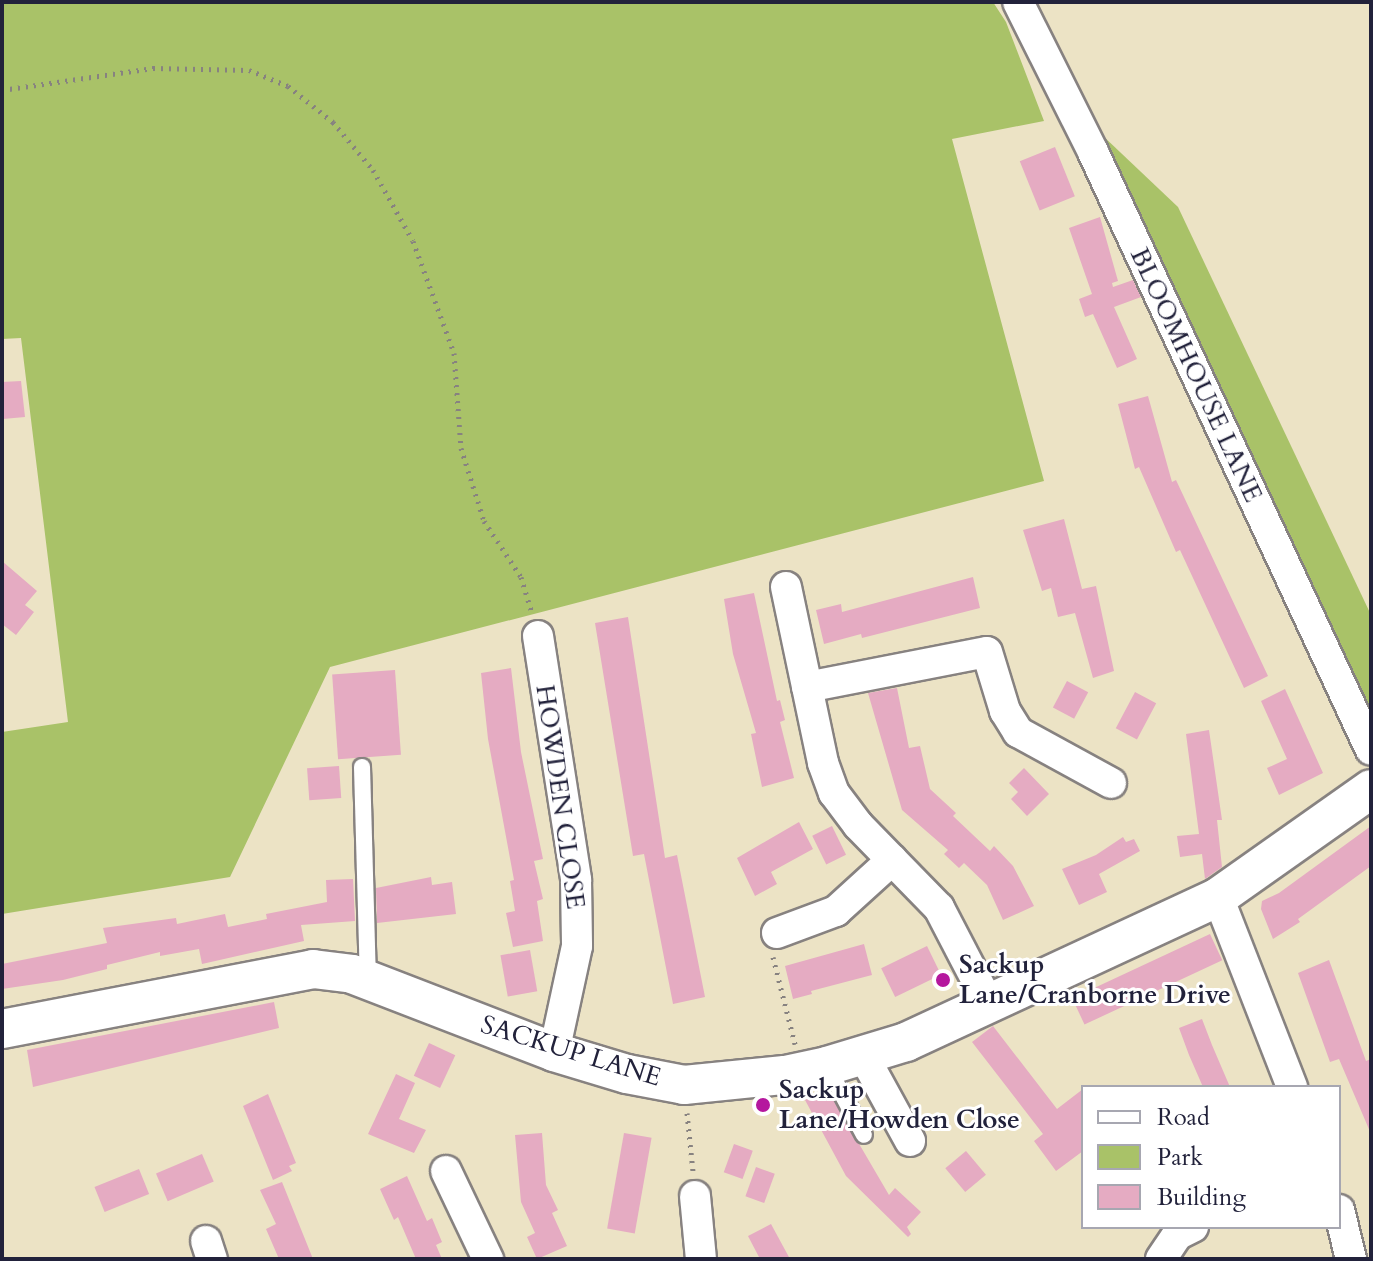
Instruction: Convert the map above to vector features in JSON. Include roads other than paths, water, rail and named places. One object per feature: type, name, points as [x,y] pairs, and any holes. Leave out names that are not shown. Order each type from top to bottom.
[{"type":"street","name":"BLOOMHOUSE LANE","points":[[1018,2],[1093,152],[1371,750]]},
{"type":"street","points":[[786,587],[823,763],[834,793],[939,908],[989,1004]]},
{"type":"street","name":"HOWDEN CLOSE","points":[[538,636],[576,880],[577,946],[554,1052]]},
{"type":"street","points":[[807,687],[987,652],[1005,711],[1018,732],[1111,783]]},
{"type":"street","name":"SACKUP LANE","points":[[2,1029],[313,969],[352,974],[554,1052],[627,1074],[684,1085],[815,1069],[906,1042],[1218,897],[1371,789]]},
{"type":"street","points":[[777,933],[836,911],[892,860]]},
{"type":"street","points":[[1218,897],[1291,1085]]},
{"type":"street","points":[[863,1055],[910,1141]]},
{"type":"street","points":[[446,1171],[488,1259]]},
{"type":"street","points":[[695,1196],[701,1259]]},
{"type":"street","points":[[1341,1218],[1351,1259]]},
{"type":"street","points":[[1161,1259],[1177,1235],[1189,1229]]},
{"type":"lane","points":[[362,767],[368,981]]},
{"type":"lane","points":[[815,1069],[864,1135]]},
{"type":"place","name":"Sackup Lane/Cranborne Drive","points":[[943,980]]},
{"type":"place","name":"Sackup Lane/Howden Close","points":[[763,1105]]}]
